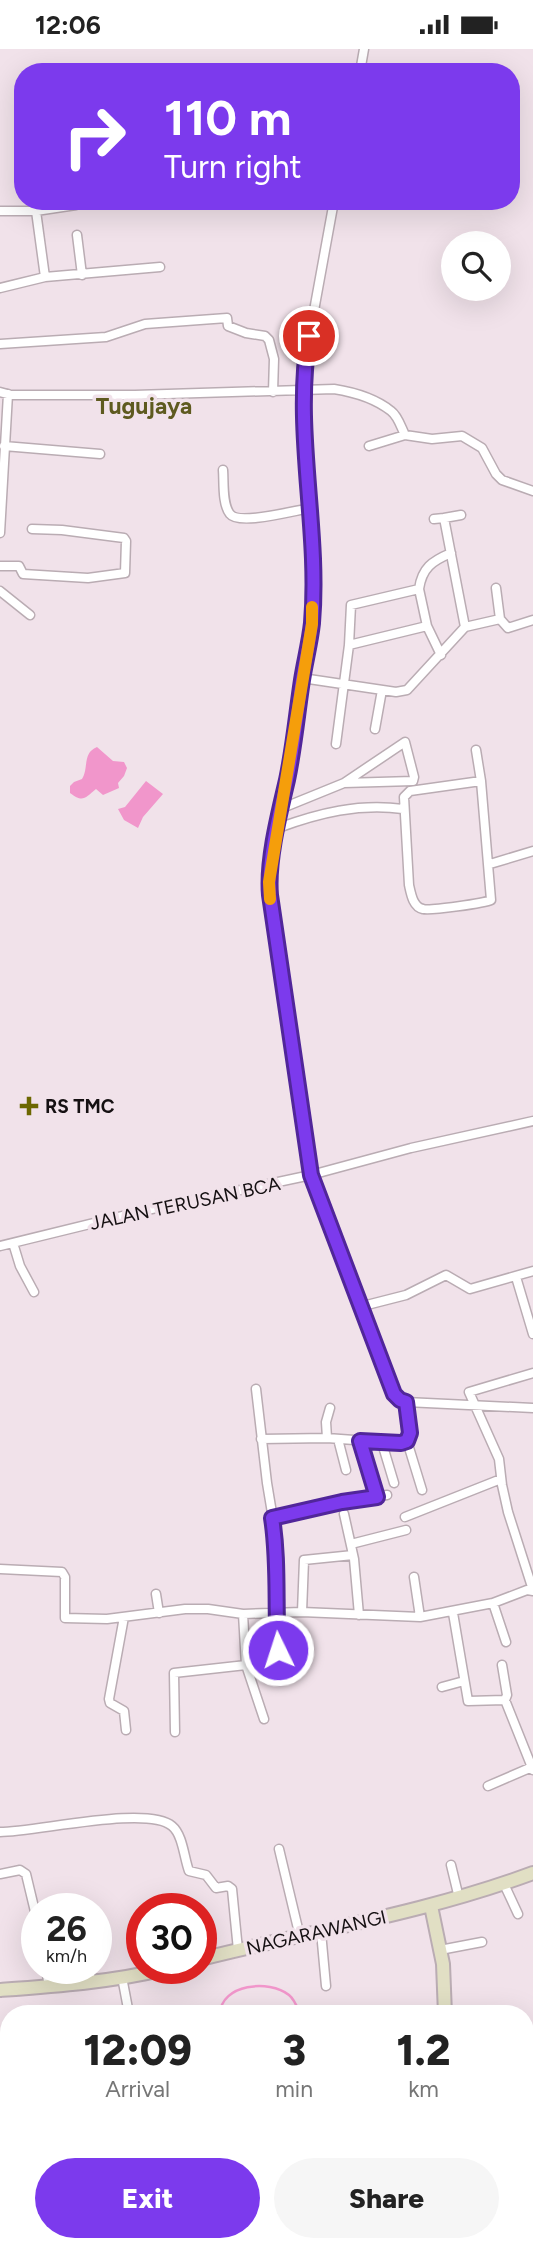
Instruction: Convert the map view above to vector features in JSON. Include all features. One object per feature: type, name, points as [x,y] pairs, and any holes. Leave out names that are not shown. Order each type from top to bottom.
[{"type":"main road","name":"NAGARAWANGI","points":[[217,1955],[431,1906],[533,1873]]},
{"type":"main road","points":[[431,1906],[440,1950],[444,2005]]},
{"type":"main road","points":[[112,1976],[126,1976]]},
{"type":"main road","points":[[0,1990],[59,1984]]},
{"type":"street","points":[[37,210],[45,277]]},
{"type":"street","points":[[332,210],[305,360],[305,429],[313,569],[312,624],[269,882],[311,1175],[394,1394],[406,1402],[533,1408]]},
{"type":"street","points":[[77,235],[82,275]]},
{"type":"street","points":[[0,288],[45,277],[160,267]]},
{"type":"street","points":[[0,344],[106,337],[145,324],[227,318],[228,326],[265,336],[269,340],[274,359],[273,392]]},
{"type":"street","points":[[0,533],[4,393],[135,395],[334,389],[366,398],[392,412],[405,435]]},
{"type":"street","points":[[369,446],[405,435],[432,439],[462,436],[482,448],[502,480],[533,491]]},
{"type":"street","points":[[4,446],[100,454]]},
{"type":"street","points":[[223,470],[227,508],[237,519],[311,508]]},
{"type":"street","points":[[433,519],[461,515]]},
{"type":"street","points":[[444,518],[465,627]]},
{"type":"street","points":[[0,566],[19,566],[23,574],[88,578],[125,573],[124,538],[32,529]]},
{"type":"street","points":[[441,655],[427,626],[419,589],[420,580],[428,564],[451,553]]},
{"type":"street","points":[[495,588],[500,619],[508,628],[533,620]]},
{"type":"street","points":[[336,744],[349,645],[351,605],[419,589]]},
{"type":"street","points":[[0,591],[30,615]]},
{"type":"street","points":[[302,678],[396,692],[407,690],[465,627],[500,619]]},
{"type":"street","points":[[349,645],[427,626]]},
{"type":"street","points":[[375,729],[382,689]]},
{"type":"street","points":[[280,809],[344,783],[405,742],[413,781],[344,783]]},
{"type":"street","points":[[476,750],[481,781],[492,897],[489,902],[423,909],[412,898],[404,797],[410,791],[481,781]]},
{"type":"street","points":[[369,766],[373,782]]},
{"type":"street","points":[[278,828],[313,815],[339,810],[367,807],[403,810]]},
{"type":"street","points":[[489,864],[533,851]]},
{"type":"street","name":"JALAN TERUSAN BCA","points":[[0,1246],[533,1121]]},
{"type":"street","points":[[13,1243],[20,1266],[34,1292]]},
{"type":"street","points":[[359,1307],[406,1295],[446,1275],[470,1289],[533,1271]]},
{"type":"street","points":[[516,1277],[533,1333]]},
{"type":"street","points":[[0,1569],[62,1572],[65,1577],[65,1618],[124,1617],[208,1609],[243,1614],[302,1612],[420,1617],[453,1613],[533,1590],[508,1512],[499,1459],[469,1392],[533,1373]]},
{"type":"street","points":[[256,1389],[277,1543],[275,1612],[278,1658]]},
{"type":"street","points":[[406,1402],[410,1433],[407,1441],[422,1490]]},
{"type":"street","points":[[327,1438],[326,1422],[330,1408]]},
{"type":"street","points":[[261,1439],[327,1438],[382,1443],[407,1441]]},
{"type":"street","points":[[338,1439],[346,1470]]},
{"type":"street","points":[[360,1441],[377,1497]]},
{"type":"street","points":[[382,1443],[394,1483]]},
{"type":"street","points":[[405,1517],[501,1479]]},
{"type":"street","points":[[272,1518],[387,1495]]},
{"type":"street","points":[[344,1514],[353,1555],[359,1615]]},
{"type":"street","points":[[351,1544],[406,1530]]},
{"type":"street","points":[[302,1612],[304,1560],[353,1555]]},
{"type":"street","points":[[414,1577],[420,1617]]},
{"type":"street","points":[[156,1594],[159,1613]]},
{"type":"street","points":[[208,1609],[209,1599]]},
{"type":"street","points":[[494,1603],[506,1642]]},
{"type":"street","points":[[453,1613],[469,1702],[505,1700]]},
{"type":"street","points":[[243,1614],[246,1665],[264,1719]]},
{"type":"street","points":[[124,1617],[109,1699],[110,1703],[124,1711],[127,1730]]},
{"type":"street","points":[[175,1732],[174,1673],[246,1665]]},
{"type":"street","points":[[488,1786],[532,1769],[505,1700],[507,1693],[502,1665]]},
{"type":"street","points":[[442,1687],[464,1681]]},
{"type":"street","points":[[524,1745],[533,1740]]},
{"type":"street","points":[[0,1832],[127,1817],[151,1818],[170,1824],[178,1835],[190,1871],[206,1875],[217,1889],[228,1886],[232,1889],[238,1950]]},
{"type":"street","points":[[279,1849],[300,1937]]},
{"type":"street","points":[[451,1865],[459,1898]]},
{"type":"street","points":[[0,1874],[20,1870],[26,1874],[31,1893]]},
{"type":"street","points":[[504,1884],[518,1914]]},
{"type":"street","points":[[321,1932],[326,1986]]},
{"type":"street","points":[[440,1950],[482,1942]]},
{"type":"street","points":[[122,1977],[127,2005]]},
{"type":"shaded area","points":[[97,747],[113,761],[124,762],[127,768],[118,783],[119,788],[103,795],[96,789],[86,797],[78,798],[70,793],[70,786],[82,779],[89,753]]},
{"type":"shaded area","points":[[146,781],[163,794],[143,817],[138,828],[124,820],[118,809],[125,807]]},
{"type":"waterway","points":[[222,2005],[228,1996],[237,1991],[259,1986],[280,1990],[289,1995],[296,2005]]},
{"type":"slow traffic","points":[[270,899],[269,882],[280,809],[288,778],[312,624],[312,607]]},
{"type":"place","name":"RS TMC","points":[[29,1106]]},
{"type":"district","name":"Tugujaya","points":[[144,406]]},
{"type":"route","points":[[278,1650],[275,1612],[277,1543],[272,1518],[377,1497],[360,1441],[401,1443],[407,1441],[410,1433],[406,1402],[394,1394],[311,1175],[274,937],[270,895],[269,882],[280,809],[288,778],[312,624],[311,508],[305,429],[305,360],[309,336]]}]
